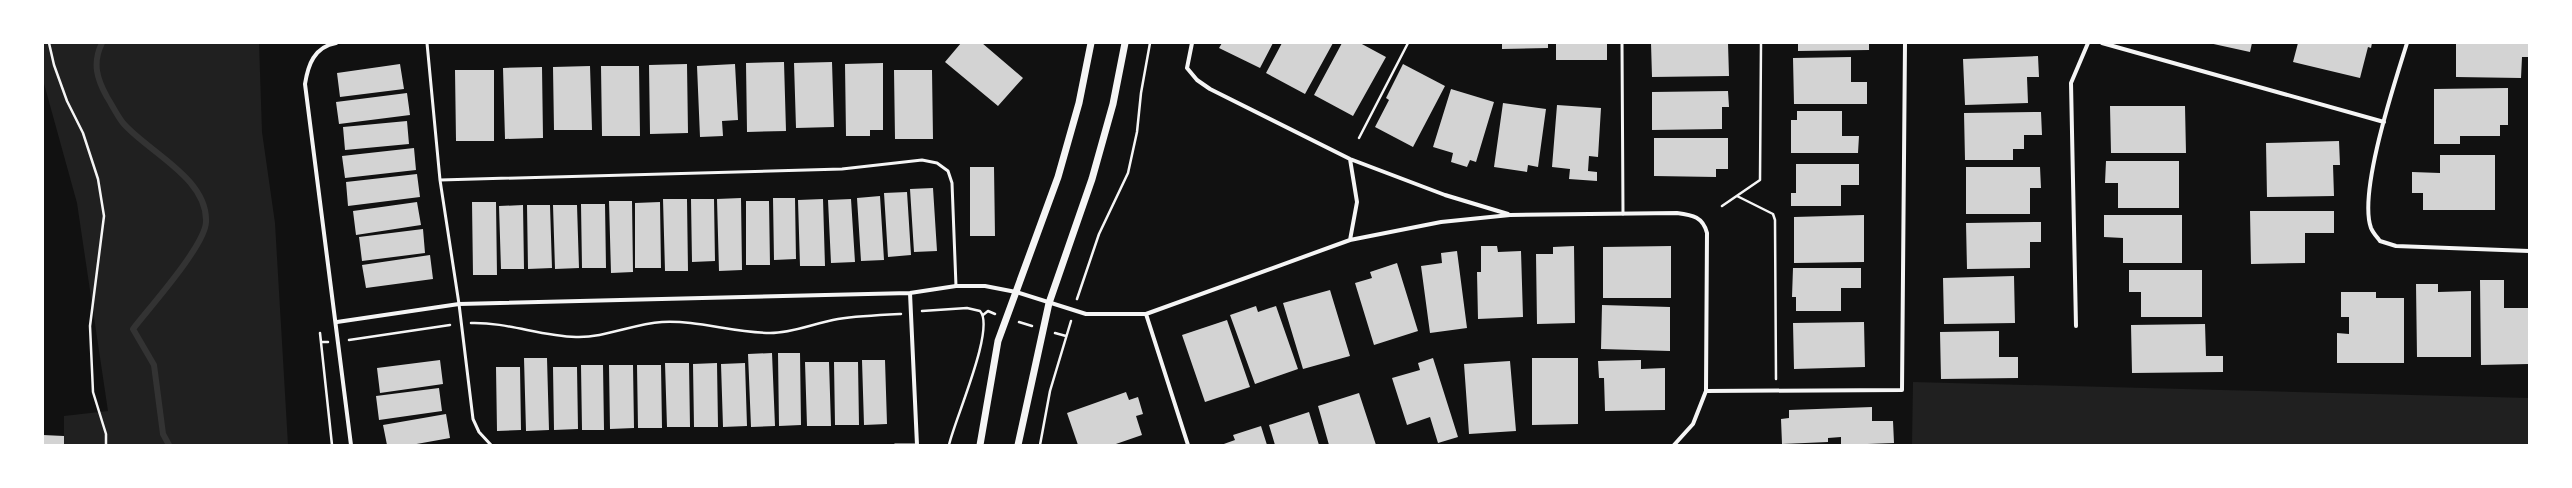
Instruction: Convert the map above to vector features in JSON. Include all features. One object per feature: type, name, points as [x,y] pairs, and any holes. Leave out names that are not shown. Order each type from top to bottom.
[{"type":"street","points":[[336,43],[317,52],[309,64],[304,84],[337,322],[351,445]]},
{"type":"street","points":[[980,445],[998,341],[1058,177],[1078,103],[1091,43]]},
{"type":"street","points":[[1018,445],[1049,303],[1092,179],[1113,104],[1125,43]]},
{"type":"street","points":[[1192,43],[1187,68],[1197,80],[1210,89],[1350,159],[1445,195],[1510,215]]},
{"type":"street","points":[[1706,391],[1902,390],[1905,43]]},
{"type":"street","points":[[2076,326],[2072,83],[2088,43]]},
{"type":"street","points":[[2102,43],[2384,122]]},
{"type":"street","points":[[2407,43],[2384,122],[2374,163],[2370,214],[2371,228],[2380,241],[2396,246],[2529,251]]},
{"type":"street","points":[[1350,159],[1357,202],[1350,240]]},
{"type":"street","points":[[337,322],[459,304],[910,293],[956,286],[985,286],[1016,292],[1086,314],[1146,314],[1350,240],[1441,222],[1510,215],[1691,214],[1700,219],[1707,234],[1706,391],[1693,424],[1674,445]]},
{"type":"street","points":[[910,293],[917,445]]},
{"type":"street","points":[[1146,314],[1188,445]]},
{"type":"lane","points":[[427,43],[440,180],[459,304],[473,419],[479,432],[491,445]]},
{"type":"lane","points":[[1622,43],[1623,214]]},
{"type":"lane","points":[[440,180],[827,170],[922,160],[937,163],[948,171],[952,183],[956,286]]},
{"type":"lane","points":[[895,445],[917,445]]},
{"type":"path","points":[[50,43],[54,65],[67,101],[83,133],[98,179],[104,216],[90,326],[93,392],[106,434],[106,445]]},
{"type":"path","points":[[1040,445],[1050,391],[1074,311],[1099,234],[1128,173],[1137,132],[1141,93],[1150,43]]},
{"type":"path","points":[[1360,138],[1408,43]]},
{"type":"path","points":[[1722,206],[1760,180],[1760,43]]},
{"type":"path","points":[[1737,196],[1772,214],[1776,220],[1776,390]]},
{"type":"path","points":[[321,342],[339,341],[461,324],[492,323],[548,334],[576,337],[602,335],[662,322],[686,322],[769,333],[799,330],[839,319],[967,308],[980,311],[983,314]]},
{"type":"path","points":[[983,314],[988,312],[1066,336]]},
{"type":"path","points":[[949,445],[957,417],[972,376],[984,330],[983,314]]},
{"type":"path","points":[[320,333],[332,445]]},
{"type":"shaded area","points":[[43,43],[259,43],[262,132],[275,223],[288,445],[64,445],[64,416],[108,411],[77,203],[43,80]]},
{"type":"shaded area","points":[[1913,382],[2529,398],[2529,445],[1912,445]]},
{"type":"building","points":[[961,43],[982,43],[1023,78],[998,106],[945,62]]},
{"type":"building","points":[[1222,43],[1273,43],[1260,68],[1219,48]]},
{"type":"building","points":[[1282,43],[1333,43],[1305,94],[1266,73]]},
{"type":"building","points":[[1342,43],[1360,43],[1386,57],[1353,116],[1314,95]]},
{"type":"building","points":[[1502,43],[1548,43],[1548,48],[1502,49]]},
{"type":"building","points":[[1556,43],[1607,43],[1607,60],[1556,60]]},
{"type":"building","points":[[1651,43],[1728,43],[1729,76],[1652,77]]},
{"type":"building","points":[[1798,43],[1869,43],[1869,50],[1798,51]]},
{"type":"building","points":[[2209,43],[2252,43],[2250,52]]},
{"type":"building","points":[[2298,43],[2372,43],[2371,48],[2368,47],[2360,78],[2293,62]]},
{"type":"building","points":[[2456,43],[2529,43],[2529,57],[2522,57],[2521,78],[2456,77]]},
{"type":"building","points":[[2038,56],[2039,77],[2027,77],[2028,103],[1965,105],[1963,59]]},
{"type":"building","points":[[1851,57],[1851,82],[1867,82],[1867,104],[1794,104],[1793,58]]},
{"type":"building","points":[[784,62],[786,131],[747,132],[746,63]]},
{"type":"building","points":[[832,62],[834,127],[796,128],[794,63]]},
{"type":"building","points":[[883,63],[883,130],[870,130],[870,136],[846,136],[845,64]]},
{"type":"building","points":[[400,64],[404,89],[340,97],[337,73]]},
{"type":"building","points":[[687,64],[688,133],[650,134],[649,65]]},
{"type":"building","points":[[735,64],[738,120],[722,121],[723,136],[700,137],[697,66]]},
{"type":"building","points":[[1403,64],[1445,86],[1413,147],[1375,127],[1389,100],[1386,98]]},
{"type":"building","points":[[590,66],[592,130],[554,130],[553,67]]},
{"type":"building","points":[[601,66],[639,66],[640,136],[602,136]]},
{"type":"building","points":[[542,67],[543,138],[505,139],[503,68]]},
{"type":"building","points":[[455,70],[494,70],[494,141],[456,141]]},
{"type":"building","points":[[894,70],[932,70],[933,139],[895,139]]},
{"type":"building","points":[[2508,88],[2508,125],[2500,125],[2500,136],[2460,136],[2460,144],[2434,144],[2434,89]]},
{"type":"building","points":[[1451,89],[1494,102],[1476,162],[1470,160],[1467,167],[1451,162],[1453,153],[1433,147]]},
{"type":"building","points":[[1728,91],[1729,107],[1722,107],[1722,129],[1652,130],[1652,92]]},
{"type":"building","points":[[407,93],[410,115],[339,124],[336,102]]},
{"type":"building","points":[[1503,103],[1546,109],[1538,167],[1528,165],[1527,172],[1494,167]]},
{"type":"building","points":[[1557,105],[1601,108],[1598,157],[1589,156],[1588,171],[1597,172],[1597,181],[1569,179],[1570,169],[1552,167]]},
{"type":"building","points":[[2110,106],[2185,106],[2186,153],[2111,153]]},
{"type":"building","points":[[1797,111],[1842,111],[1842,136],[1859,136],[1858,153],[1791,153],[1791,120],[1797,120]]},
{"type":"building","points":[[2041,112],[2042,135],[2024,135],[2024,149],[2013,149],[2013,160],[1965,160],[1964,113]]},
{"type":"building","points":[[407,121],[409,144],[345,150],[343,127]]},
{"type":"building","points":[[1654,138],[1728,138],[1728,169],[1716,169],[1716,177],[1654,176]]},
{"type":"building","points":[[2339,141],[2340,165],[2333,165],[2334,196],[2267,197],[2266,143]]},
{"type":"building","points":[[414,148],[416,170],[345,178],[342,156]]},
{"type":"building","points":[[2440,155],[2495,155],[2495,210],[2423,210],[2423,193],[2412,193],[2412,172],[2440,173]]},
{"type":"building","points":[[2106,161],[2179,161],[2179,208],[2118,208],[2118,183],[2105,183]]},
{"type":"building","points":[[1796,164],[1859,164],[1859,185],[1841,185],[1841,206],[1791,206],[1791,193],[1796,193]]},
{"type":"building","points":[[970,167],[994,167],[995,236],[970,236]]},
{"type":"building","points":[[1966,167],[2040,167],[2041,188],[2030,188],[2030,214],[1966,214]]},
{"type":"building","points":[[417,174],[420,197],[348,206],[346,182]]},
{"type":"building","points":[[933,188],[937,251],[914,252],[910,189]]},
{"type":"building","points":[[907,192],[911,255],[888,257],[884,193]]},
{"type":"building","points":[[880,196],[884,260],[861,261],[857,198]]},
{"type":"building","points":[[741,198],[742,270],[719,271],[717,199]]},
{"type":"building","points":[[773,198],[795,198],[796,259],[774,260]]},
{"type":"building","points":[[663,199],[687,199],[688,271],[665,271]]},
{"type":"building","points":[[691,199],[714,199],[715,261],[692,262]]},
{"type":"building","points":[[823,199],[825,266],[800,266],[798,200]]},
{"type":"building","points":[[851,199],[855,262],[831,263],[828,200]]},
{"type":"building","points":[[609,201],[632,201],[633,272],[611,273]]},
{"type":"building","points":[[746,201],[769,201],[770,265],[746,265]]},
{"type":"building","points":[[417,202],[421,225],[356,235],[353,211]]},
{"type":"building","points":[[472,202],[496,202],[497,275],[473,275]]},
{"type":"building","points":[[660,202],[661,268],[635,268],[635,203]]},
{"type":"building","points":[[581,204],[605,204],[606,268],[582,268]]},
{"type":"building","points":[[523,205],[524,269],[501,269],[499,206]]},
{"type":"building","points":[[527,205],[550,205],[552,268],[528,269]]},
{"type":"building","points":[[553,205],[577,205],[579,268],[555,269]]},
{"type":"building","points":[[2250,211],[2334,211],[2334,233],[2305,233],[2305,263],[2251,264]]},
{"type":"building","points":[[1864,215],[1864,262],[1794,263],[1794,217]]},
{"type":"building","points":[[2104,215],[2182,215],[2182,263],[2123,263],[2123,238],[2104,237]]},
{"type":"building","points":[[2041,222],[2041,242],[2030,242],[2030,268],[1967,269],[1966,223]]},
{"type":"building","points":[[423,229],[425,253],[362,261],[359,237]]},
{"type":"building","points":[[1481,246],[1497,246],[1498,252],[1521,251],[1523,317],[1478,319],[1477,272],[1481,272]]},
{"type":"building","points":[[1574,246],[1575,323],[1537,324],[1536,254],[1553,254],[1553,247]]},
{"type":"building","points":[[1671,246],[1671,298],[1603,298],[1603,247]]},
{"type":"building","points":[[1457,251],[1467,328],[1430,333],[1421,266],[1442,263],[1441,253]]},
{"type":"building","points":[[430,255],[433,279],[366,288],[362,265]]},
{"type":"building","points":[[1397,263],[1418,331],[1374,345],[1355,283],[1372,278],[1370,272]]},
{"type":"building","points":[[1793,268],[1861,268],[1861,288],[1841,288],[1841,311],[1796,311],[1796,297],[1792,297]]},
{"type":"building","points":[[2129,270],[2202,270],[2202,317],[2141,317],[2141,292],[2129,292]]},
{"type":"building","points":[[2014,276],[2015,323],[1944,324],[1943,278]]},
{"type":"building","points":[[2480,280],[2504,280],[2504,308],[2529,308],[2529,364],[2481,365]]},
{"type":"building","points":[[2416,284],[2438,284],[2438,292],[2471,291],[2471,357],[2417,357]]},
{"type":"building","points":[[1330,290],[1350,356],[1303,369],[1283,303]]},
{"type":"building","points":[[2341,292],[2376,292],[2376,298],[2404,298],[2404,363],[2337,363],[2337,333],[2349,334],[2349,317],[2341,317]]},
{"type":"building","points":[[1602,305],[1670,307],[1670,351],[1601,349]]},
{"type":"building","points":[[1256,306],[1258,312],[1276,306],[1298,369],[1255,384],[1230,315]]},
{"type":"building","points":[[1227,320],[1250,387],[1205,402],[1182,335]]},
{"type":"building","points":[[1864,322],[1865,367],[1794,369],[1793,323]]},
{"type":"building","points":[[2205,324],[2206,356],[2223,356],[2223,372],[2132,373],[2131,325]]},
{"type":"building","points":[[1999,331],[1999,357],[2018,357],[2018,378],[1941,379],[1940,332]]},
{"type":"building","points":[[772,353],[775,426],[751,427],[748,354]]},
{"type":"building","points":[[778,353],[800,353],[801,425],[779,426]]},
{"type":"building","points":[[524,358],[547,358],[549,430],[526,431]]},
{"type":"building","points":[[1433,358],[1458,437],[1438,443],[1430,417],[1407,425],[1392,378],[1420,370],[1418,363]]},
{"type":"building","points":[[1532,358],[1578,358],[1578,424],[1532,425]]},
{"type":"building","points":[[440,360],[443,384],[380,393],[377,368]]},
{"type":"building","points":[[862,360],[885,360],[887,424],[864,425]]},
{"type":"building","points":[[1641,360],[1641,369],[1665,368],[1665,410],[1605,411],[1604,378],[1599,378],[1598,361]]},
{"type":"building","points":[[1510,361],[1516,431],[1469,434],[1464,364]]},
{"type":"building","points":[[805,362],[829,362],[831,426],[807,426]]},
{"type":"building","points":[[834,362],[858,362],[859,425],[835,425]]},
{"type":"building","points":[[665,363],[689,363],[690,427],[667,427]]},
{"type":"building","points":[[717,363],[718,427],[694,427],[693,364]]},
{"type":"building","points":[[745,363],[747,426],[723,427],[721,364]]},
{"type":"building","points":[[581,365],[603,365],[604,430],[582,430]]},
{"type":"building","points":[[609,365],[633,365],[634,428],[610,429]]},
{"type":"building","points":[[637,365],[661,365],[662,428],[638,428]]},
{"type":"building","points":[[496,367],[520,367],[521,430],[497,431]]},
{"type":"building","points":[[553,367],[577,367],[578,429],[554,430]]},
{"type":"building","points":[[439,388],[442,411],[379,420],[376,396]]},
{"type":"building","points":[[1126,392],[1129,400],[1138,397],[1143,414],[1136,416],[1142,435],[1113,445],[1078,445],[1067,413]]},
{"type":"building","points":[[1359,393],[1376,445],[1329,445],[1318,406]]},
{"type":"building","points":[[1872,407],[1872,421],[1893,421],[1894,443],[1841,445],[1841,437],[1828,438],[1828,442],[1782,444],[1781,419],[1789,418],[1789,410]]},
{"type":"building","points":[[1309,412],[1319,445],[1275,445],[1269,425]]},
{"type":"building","points":[[446,414],[450,438],[411,445],[387,445],[383,425]]},
{"type":"building","points":[[1261,426],[1267,445],[1221,445],[1235,440],[1233,435]]},
{"type":"building","points":[[43,435],[64,436],[64,445],[43,445]]},
{"type":"waterway","points":[[102,43],[97,57],[98,77],[119,117],[134,134],[175,167],[187,179],[197,192],[204,206],[206,222],[203,233],[196,246],[175,277],[133,329],[154,365],[163,434],[169,445]]}]
